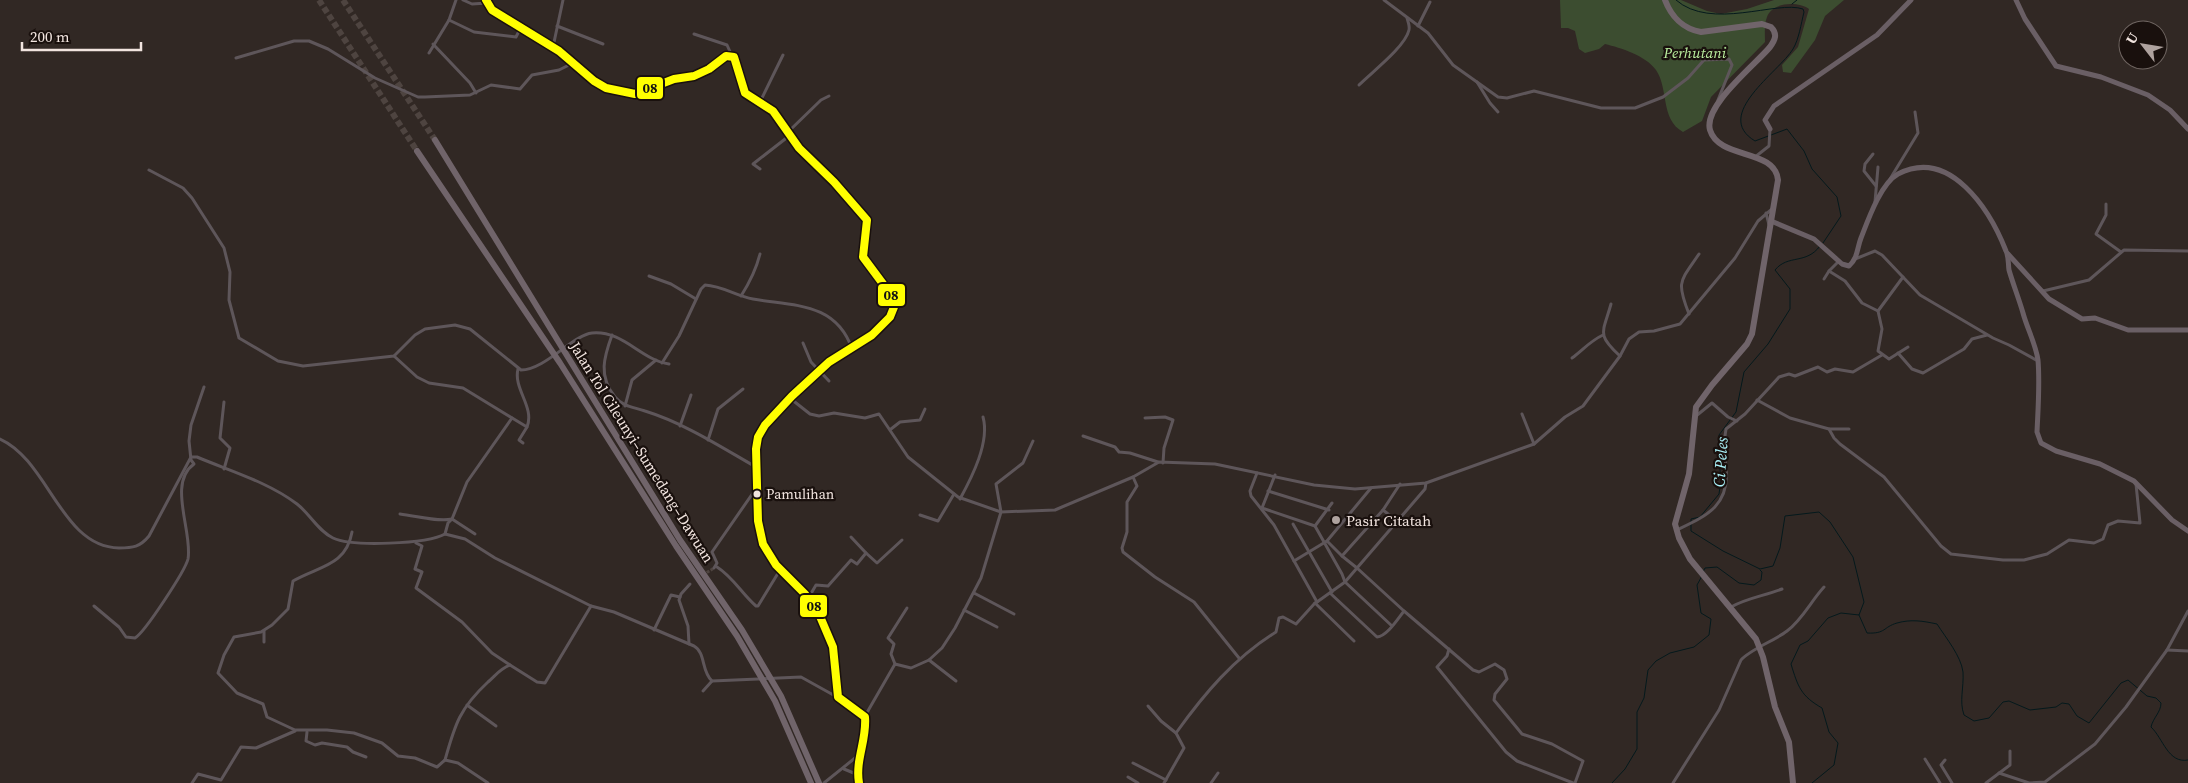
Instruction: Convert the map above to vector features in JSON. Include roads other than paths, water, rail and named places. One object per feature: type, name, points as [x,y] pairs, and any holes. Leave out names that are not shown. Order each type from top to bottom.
[{"type":"highway","points":[[1665,0],[1673,16],[1698,32],[1762,24],[1774,31],[1775,41],[1740,78],[1718,105],[1710,122],[1712,134],[1721,143],[1769,164],[1776,173],[1778,180],[1752,334],[1744,348],[1702,397],[1694,418],[1689,474],[1677,514],[1676,530],[1687,555],[1752,634],[1760,649],[1775,707],[1789,742],[1793,783]]},
{"type":"highway","name":"Jalan Tol Cileunyi–Sumedang–Dawuan","points":[[435,140],[680,540],[757,655],[781,696],[819,783]]},
{"type":"highway","name":"Jalan Tol Cileunyi–Sumedang–Dawuan","points":[[417,151],[560,363],[676,546],[737,636],[774,701],[811,783]]},
{"type":"main road","points":[[487,2],[492,10],[553,47],[597,83],[606,88],[635,94],[648,91],[674,79],[701,73],[726,56],[732,56],[737,62],[743,91],[774,111],[788,134],[867,220],[863,257],[894,300],[893,311],[884,324],[852,349],[834,358],[820,370],[761,430],[757,444],[756,488],[758,534],[766,553],[780,570],[809,597],[834,649],[838,697],[865,717],[867,724],[856,774],[859,783]]},
{"type":"street","points":[[429,53],[449,20],[456,0]]},
{"type":"street","points":[[464,0],[472,4],[487,2]]},
{"type":"street","points":[[553,47],[562,0]]},
{"type":"street","points":[[1384,0],[1418,26],[1444,50],[1453,64],[1476,79],[1498,97],[1507,98],[1534,91],[1601,108],[1635,108],[1663,97],[1688,78],[1704,60],[1729,59],[1732,65],[1719,96],[1718,105]]},
{"type":"street","points":[[1753,158],[1766,150],[1770,129],[1765,120],[1774,106],[1876,35],[1911,0]]},
{"type":"street","points":[[2016,0],[2025,19],[2056,66],[2101,77],[2148,96],[2170,110],[2188,129]]},
{"type":"street","points":[[1418,26],[1430,2]]},
{"type":"street","points":[[1359,85],[1402,41],[1409,29],[1407,18]]},
{"type":"street","points":[[449,20],[474,32],[516,37],[521,28]]},
{"type":"street","points":[[557,26],[603,44]]},
{"type":"street","points":[[694,34],[727,45],[732,56]]},
{"type":"street","points":[[236,58],[300,40],[328,49],[375,78],[418,97],[476,93],[491,85],[520,89],[532,75],[558,70],[574,63]]},
{"type":"street","points":[[433,44],[470,83],[476,93]]},
{"type":"street","points":[[760,102],[784,56]]},
{"type":"street","points":[[1476,79],[1490,103],[1498,112]]},
{"type":"street","points":[[760,169],[753,164],[788,134],[821,100],[829,96]]},
{"type":"street","points":[[1855,259],[1874,205],[1918,133],[1915,112]]},
{"type":"street","points":[[1873,154],[1864,164],[1864,172],[1876,186]]},
{"type":"street","points":[[1889,180],[1898,174],[1921,166],[1934,167],[1950,176],[1970,192],[1986,210],[2008,254],[2024,274],[2053,302],[2082,319],[2095,318],[2128,330],[2188,330]]},
{"type":"street","points":[[1874,205],[1878,167]]},
{"type":"street","points":[[149,170],[183,188],[192,198],[224,248],[230,272],[229,300],[239,338],[278,361],[303,366],[394,356],[415,335],[425,329],[455,325],[470,329],[518,369],[529,369],[590,333],[612,335],[656,360],[669,364]]},
{"type":"street","points":[[2106,204],[2106,215],[2096,234],[2121,252]]},
{"type":"street","points":[[1083,436],[1117,448],[1118,452],[1130,453],[1161,462],[1215,464],[1275,475],[1314,485],[1355,489],[1426,483],[1534,444],[1565,417],[1588,401],[1620,356],[1629,339],[1636,333],[1680,324],[1706,290],[1736,258],[1758,221],[1773,209]]},
{"type":"street","points":[[1766,213],[1770,223],[1796,230],[1819,244],[1847,266],[1855,259],[1875,251],[1882,254],[1920,296],[1987,335],[2038,361]]},
{"type":"street","points":[[2043,291],[2089,280],[2121,252],[2132,249],[2188,251]]},
{"type":"street","points":[[741,296],[748,281],[754,277],[760,254]]},
{"type":"street","points":[[1689,314],[1681,293],[1681,282],[1699,254]]},
{"type":"street","points":[[2008,254],[2009,271],[2038,361],[2038,432],[2041,443],[2056,451],[2100,464],[2136,483],[2172,520],[2188,531]]},
{"type":"street","points":[[1824,279],[1839,261]]},
{"type":"street","points":[[1829,271],[1845,281],[1862,303],[1878,311]]},
{"type":"street","points":[[649,276],[671,284],[696,299]]},
{"type":"street","points":[[1903,276],[1878,311],[1882,329],[1878,350],[1889,359],[1908,347]]},
{"type":"street","points":[[662,363],[696,299],[704,286],[708,285],[721,287],[741,296],[804,306],[824,314],[847,333],[852,349]]},
{"type":"street","points":[[1611,304],[1603,335],[1604,341],[1620,356]]},
{"type":"street","points":[[612,335],[603,369],[606,382],[615,397],[625,406],[646,411],[680,426],[757,467]]},
{"type":"street","points":[[1572,358],[1582,351],[1588,342],[1603,335]]},
{"type":"street","points":[[1898,353],[1912,369],[1923,373],[1964,349],[1972,340],[1987,335]]},
{"type":"street","points":[[803,343],[808,357],[829,381]]},
{"type":"street","points":[[1676,530],[1711,513],[1725,491],[1727,483],[1724,436],[1726,429],[1733,419],[1758,400],[1779,377],[1789,374],[1795,376],[1818,368],[1827,372],[1835,369],[1852,372],[1882,355]]},
{"type":"street","points":[[394,356],[417,378],[429,383],[463,388],[527,427]]},
{"type":"street","points":[[625,406],[632,380],[656,360]]},
{"type":"street","points":[[518,369],[518,382],[528,414],[527,427],[519,440],[523,443]]},
{"type":"street","points":[[94,606],[119,627],[126,637],[138,636],[162,606],[170,588],[184,571],[188,560],[182,488],[185,473],[194,464],[191,457],[191,425],[204,387]]},
{"type":"street","points":[[708,440],[718,410],[743,389]]},
{"type":"street","points":[[680,426],[691,395]]},
{"type":"street","points":[[791,398],[810,414],[819,416],[834,413],[865,418],[879,414],[908,457],[954,494],[960,498],[1001,512],[1055,510],[1132,477],[1161,462]]},
{"type":"street","points":[[1758,400],[1790,418],[1830,429],[1849,429]]},
{"type":"street","points":[[224,402],[220,438],[230,448],[224,469]]},
{"type":"street","points":[[1694,418],[1712,403],[1733,419]]},
{"type":"street","points":[[891,430],[900,422],[920,420],[925,409]]},
{"type":"street","points":[[1522,414],[1534,444]]},
{"type":"street","points":[[960,498],[985,437],[982,417]]},
{"type":"street","points":[[446,534],[448,523],[452,519],[467,482],[512,418]]},
{"type":"street","points":[[1144,418],[1173,420],[1161,462]]},
{"type":"street","points":[[1830,429],[1834,438],[1840,444],[1884,477],[1941,546],[1956,555],[2024,560],[2044,555],[2069,540],[2098,542],[2103,539],[2105,527],[2109,524],[2118,521],[2140,523],[2136,483]]},
{"type":"street","points":[[0,439],[10,444],[35,468],[64,514],[82,533],[110,548],[135,548],[150,536],[191,457]]},
{"type":"street","points":[[895,664],[911,668],[930,660],[942,648],[981,578],[1001,512],[996,484],[1023,463],[1033,441]]},
{"type":"street","points":[[191,457],[265,485],[297,504],[332,538],[350,542],[415,543],[436,539],[446,534],[465,539],[495,558],[591,606],[614,612],[689,644],[700,651],[706,675],[712,681],[801,677],[838,697]]},
{"type":"street","points":[[1257,473],[1250,493],[1262,508],[1316,602],[1354,641]]},
{"type":"street","points":[[1262,508],[1275,475]]},
{"type":"street","points":[[1132,477],[1137,486],[1127,502],[1127,532],[1122,548],[1123,552],[1199,606],[1221,639],[1238,658]]},
{"type":"street","points":[[1176,733],[1197,704],[1238,658],[1275,633],[1279,618],[1283,617],[1296,624],[1316,602],[1345,582],[1425,489],[1426,483]]},
{"type":"street","points":[[1342,556],[1383,510],[1400,484]]},
{"type":"street","points":[[756,488],[712,552],[716,568],[737,584],[745,596],[756,606],[758,606],[780,570]]},
{"type":"street","points":[[1294,561],[1325,542],[1372,488]]},
{"type":"street","points":[[1268,491],[1329,510]]},
{"type":"street","points":[[920,515],[938,521],[954,494]]},
{"type":"street","points":[[1315,526],[1329,510],[1332,503]]},
{"type":"street","points":[[1262,508],[1315,526],[1345,582],[1392,626]]},
{"type":"street","points":[[1383,510],[1397,521]]},
{"type":"street","points":[[400,514],[432,518],[440,521],[452,519],[474,534]]},
{"type":"street","points":[[1293,524],[1331,592],[1377,637],[1381,636],[1392,626],[1404,611]]},
{"type":"street","points":[[352,532],[345,553],[338,560],[294,581],[288,609],[264,631],[234,637],[224,655],[218,674],[237,693],[263,704],[267,718],[295,730],[307,732],[327,730],[354,732],[376,740],[398,756],[414,758],[437,768],[445,760],[458,717],[466,705],[475,693],[496,673],[510,666]]},
{"type":"street","points":[[851,538],[878,563],[902,540]]},
{"type":"street","points":[[1325,542],[1476,672],[1495,664],[1504,670],[1507,679],[1495,694],[1494,700],[1522,734],[1552,744],[1583,762],[1574,783],[1517,761],[1506,752],[1437,667],[1447,656],[1449,649]]},
{"type":"street","points":[[415,543],[422,546],[415,569],[422,572],[416,588],[462,622],[492,653],[537,682],[545,683],[591,606]]},
{"type":"street","points":[[809,597],[816,585],[828,586],[850,560],[857,564],[866,553]]},
{"type":"street","points":[[689,644],[688,626],[682,611],[680,597],[690,584]]},
{"type":"street","points":[[1672,783],[1719,710],[1737,666],[1746,654],[1760,649],[1798,622],[1810,602],[1824,587]]},
{"type":"street","points":[[1731,607],[1748,598],[1782,589]]},
{"type":"street","points":[[974,593],[1014,614]]},
{"type":"street","points":[[654,630],[671,595],[680,597]]},
{"type":"street","points":[[895,664],[891,654],[894,644],[888,638],[907,608]]},
{"type":"street","points":[[964,610],[997,627]]},
{"type":"street","points":[[1999,773],[2029,783],[2051,779],[2097,742],[2138,691],[2167,650],[2188,611]]},
{"type":"street","points":[[264,631],[264,642]]},
{"type":"street","points":[[2167,650],[2188,651]]},
{"type":"street","points":[[930,660],[956,681]]},
{"type":"street","points":[[865,717],[895,664]]},
{"type":"street","points":[[704,691],[712,681]]},
{"type":"street","points":[[466,705],[496,726]]},
{"type":"street","points":[[1133,763],[1165,782],[1184,748],[1176,733],[1161,721],[1148,706]]},
{"type":"street","points":[[192,783],[198,774],[221,780],[241,747],[256,748],[295,730]]},
{"type":"street","points":[[307,732],[306,741],[312,744],[342,746],[366,757]]},
{"type":"street","points":[[1986,783],[2010,765],[2010,751]]},
{"type":"street","points":[[824,783],[860,754]]},
{"type":"street","points":[[1925,759],[1940,783]]},
{"type":"street","points":[[445,760],[458,763],[488,783]]},
{"type":"street","points":[[1945,760],[1941,765],[1952,783]]},
{"type":"street","points":[[842,769],[856,774]]},
{"type":"street","points":[[1211,783],[1218,773]]},
{"type":"street","points":[[1128,777],[1138,783]]},
{"type":"waterway","name":"Ci Peles","points":[[1676,0],[1690,9],[1707,13],[1743,13],[1792,7],[1803,9],[1800,31],[1793,49],[1753,94],[1744,107],[1741,119],[1744,131],[1755,141],[1787,129],[1804,151],[1812,169],[1837,197],[1841,216],[1823,243]]},
{"type":"waterway","points":[[1792,4],[1797,0]]},
{"type":"waterway","name":"Ci Peles","points":[[1812,783],[1834,765],[1838,743],[1829,732],[1822,708],[1809,699],[1801,690],[1791,664],[1800,645],[1808,641],[1828,618],[1841,613],[1859,615],[1864,602],[1853,557],[1830,522],[1819,512],[1785,516],[1780,548],[1773,566],[1760,569],[1723,551],[1691,531],[1691,519],[1700,517],[1719,494],[1721,480],[1718,450],[1719,435],[1736,412],[1744,372],[1768,344],[1790,309],[1790,289],[1775,270],[1786,262],[1809,256],[1820,246]]},
{"type":"waterway","points":[[1703,572],[1705,568],[1717,567],[1739,583],[1754,585],[1761,580],[1762,572],[1760,570]]},
{"type":"waterway","points":[[1612,783],[1625,769],[1637,749],[1637,712],[1644,698],[1648,670],[1656,661],[1670,653],[1694,647],[1709,635],[1711,619],[1701,613],[1697,585],[1702,576]]},
{"type":"waterway","points":[[1859,615],[1867,633],[1878,632],[1897,623],[1907,621],[1937,624],[1953,647],[1962,666],[1964,715],[1974,721],[1989,718],[2003,702],[2009,701],[2030,710],[2056,707],[2062,703],[2069,704],[2077,716],[2089,723],[2121,683],[2128,680],[2147,696],[2156,698],[2161,703],[2151,727],[2166,749],[2175,758],[2188,760]]},
{"type":"tunnel","points":[[319,0],[417,151]]},
{"type":"tunnel","points":[[343,0],[435,140]]},
{"type":"tunnel","points":[[703,575],[714,568]]},
{"type":"place","name":"Pamulihan","points":[[757,494]]},
{"type":"place","name":"Pasir Citatah","points":[[1336,520]]},
{"type":"park label","name":"Perhutani","points":[[1695,52]]}]
